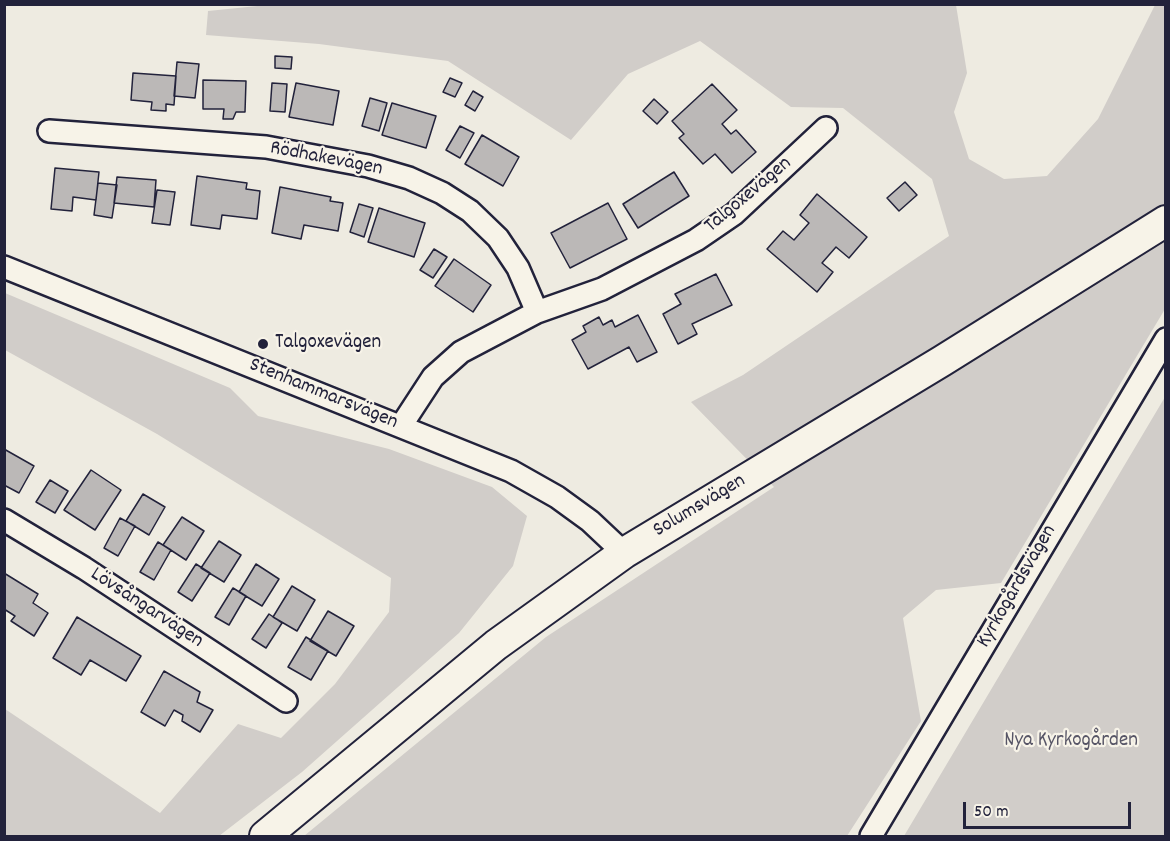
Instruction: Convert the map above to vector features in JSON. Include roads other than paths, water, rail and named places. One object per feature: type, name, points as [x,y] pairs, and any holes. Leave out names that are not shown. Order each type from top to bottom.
[{"type":"main road","name":"Solumsvägen","points":[[265,837],[496,645],[624,553],[942,361],[1166,220]]},
{"type":"street","name":"Talgoxevägen","points":[[401,426],[424,388],[453,359],[486,338],[537,312],[602,289],[696,240],[734,214],[826,128]]},
{"type":"street","name":"Rödhakevägen","points":[[50,131],[266,147],[368,166],[409,178],[442,193],[460,205],[498,238],[518,268],[537,312]]},
{"type":"street","name":"Stenhammarsvägen","points":[[4,267],[511,471],[557,497],[590,521],[624,553]]},
{"type":"street","name":"Kyrkogårdsvägen","points":[[871,837],[1166,339]]},
{"type":"street","name":"Lövsångarvägen","points":[[4,520],[84,568],[286,701]]},
{"type":"place","name":"Talgoxevägen","points":[[263,344]]},
{"type":"park label","name":"Nya Kyrkogården","points":[[1071,742]]}]
